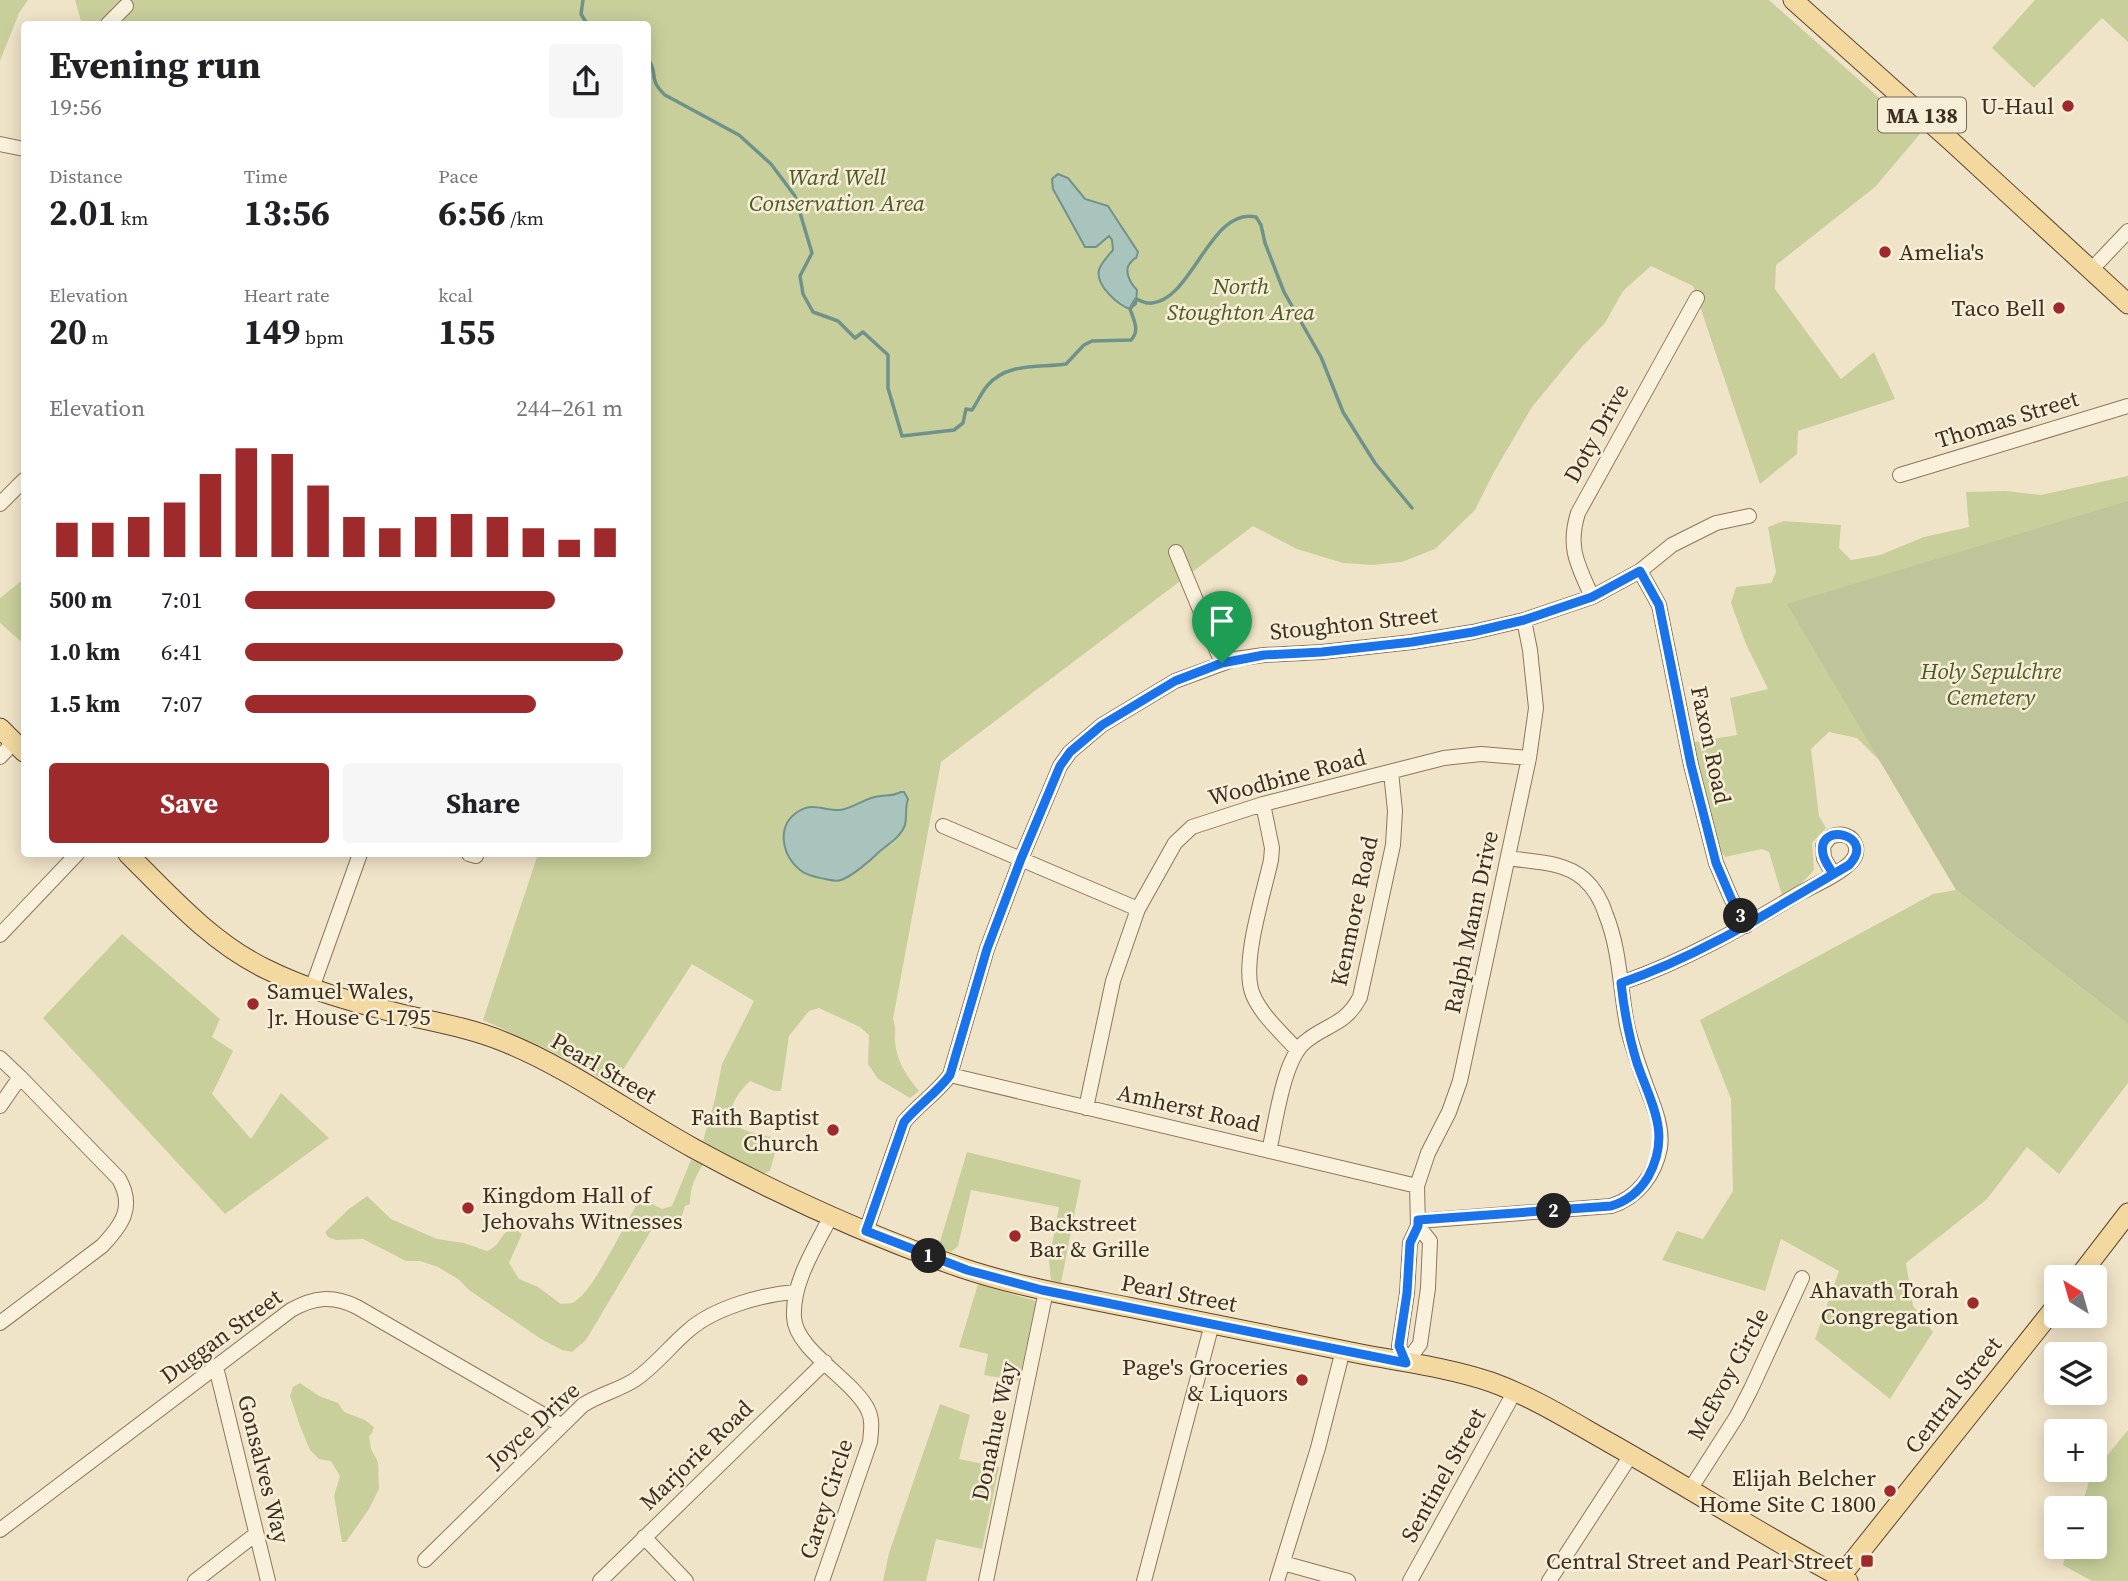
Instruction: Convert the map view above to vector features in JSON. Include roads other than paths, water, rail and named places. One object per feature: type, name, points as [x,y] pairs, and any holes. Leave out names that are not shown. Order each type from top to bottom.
[{"type":"main road","name":"MA 138","points":[[1793,0],[2128,304]]},
{"type":"main road","name":"Pearl Street","points":[[131,857],[193,917],[236,953],[264,968],[312,988],[480,1033],[504,1042],[573,1077],[693,1147],[866,1231],[967,1270],[1046,1291],[1470,1376],[1515,1391],[1691,1488],[1842,1580]]},
{"type":"main road","points":[[2088,1265],[2128,1213]]},
{"type":"main road","name":"Central Street","points":[[1842,1580],[2044,1321]]},
{"type":"street","points":[[111,21],[126,6]]},
{"type":"street","points":[[0,144],[21,148]]},
{"type":"street","points":[[2091,270],[2128,231]]},
{"type":"street","name":"Doty Drive","points":[[1592,597],[1573,549],[1572,538],[1578,513],[1697,298]]},
{"type":"street","name":"Thomas Street","points":[[1900,475],[2128,406]]},
{"type":"street","points":[[0,504],[21,483]]},
{"type":"street","name":"Stoughton Street","points":[[866,1231],[904,1122],[940,1089],[950,1075],[987,949],[1060,766],[1070,752],[1102,725],[1175,681],[1222,663],[1264,655],[1412,642],[1524,620],[1592,597],[1640,571],[1672,545],[1716,523],[1749,516]]},
{"type":"street","points":[[1176,551],[1222,663]]},
{"type":"street","name":"Faxon Road","points":[[1640,571],[1659,605],[1691,765],[1716,863],[1746,926]]},
{"type":"street","name":"Ralph Mann Drive","points":[[1406,1363],[1399,1346],[1407,1293],[1410,1243],[1418,1223],[1417,1186],[1424,1162],[1449,1112],[1460,1081],[1529,758],[1536,708],[1524,620]]},
{"type":"street","points":[[0,757],[13,740]]},
{"type":"street","name":"Woodbine Road","points":[[1086,1108],[1113,981],[1138,909],[1175,843],[1192,827],[1263,804],[1444,758],[1480,754],[1529,758]]},
{"type":"street","name":"Kenmore Road","points":[[1297,1050],[1305,1042],[1344,1018],[1360,997],[1393,845],[1395,811],[1391,772]]},
{"type":"street","points":[[1263,804],[1272,848],[1249,959],[1250,988],[1272,1024],[1297,1050],[1289,1067],[1269,1151]]},
{"type":"street","points":[[943,826],[1138,909]]},
{"type":"street","points":[[0,935],[74,857]]},
{"type":"street","points":[[312,988],[359,857]]},
{"type":"street","points":[[1418,1223],[1597,1208],[1622,1202],[1639,1191],[1657,1157],[1660,1133],[1627,1026],[1614,939],[1599,899],[1585,880],[1571,870],[1508,858]]},
{"type":"street","points":[[1621,983],[1676,963],[1746,926],[1833,874]]},
{"type":"street","points":[[0,1058],[118,1179],[125,1189],[128,1204],[114,1234],[102,1246],[0,1323]]},
{"type":"street","name":"Amherst Road","points":[[950,1075],[1417,1186]]},
{"type":"street","points":[[0,1106],[20,1077]]},
{"type":"street","name":"Carey Circle","points":[[822,1581],[870,1442],[872,1423],[868,1409],[859,1398],[803,1340],[793,1317],[796,1292],[831,1216]]},
{"type":"street","name":"Ralph Mann Drive","points":[[1406,1363],[1420,1344],[1428,1288],[1430,1241],[1418,1223]]},
{"type":"street","name":"McEvoy Circle","points":[[1691,1488],[1737,1416],[1802,1278]]},
{"type":"street","name":"Donahue Way","points":[[986,1581],[1046,1291]]},
{"type":"street","name":"Joyce Drive","points":[[425,1560],[561,1425],[592,1399],[627,1386],[705,1318],[770,1295],[796,1292]]},
{"type":"street","name":"Duggan Street","points":[[0,1530],[291,1310],[316,1300],[333,1298],[357,1307],[561,1425]]},
{"type":"street","points":[[1144,1581],[1212,1324]]},
{"type":"street","points":[[1278,1581],[1343,1350]]},
{"type":"street","name":"Marjorie Road","points":[[600,1581],[825,1362]]},
{"type":"street","name":"Gonsalves Way","points":[[216,1367],[268,1581]]},
{"type":"street","name":"Sentinel Street","points":[[1410,1581],[1515,1391]]},
{"type":"street","points":[[1549,1581],[1631,1455]]},
{"type":"street","points":[[195,1581],[256,1534]]},
{"type":"street","points":[[644,1537],[686,1581]]},
{"type":"street","points":[[1283,1563],[1348,1581]]},
{"type":"water","points":[[1058,174],[1068,178],[1085,199],[1108,206],[1138,252],[1128,269],[1130,280],[1137,290],[1136,304],[1130,309],[1108,294],[1100,282],[1099,270],[1113,250],[1112,240],[1109,236],[1096,247],[1085,247],[1053,189],[1052,179]]},
{"type":"water","points":[[904,792],[908,799],[906,822],[901,833],[866,864],[845,878],[835,881],[809,875],[800,870],[789,856],[785,848],[784,832],[792,817],[804,808],[840,810],[875,797]]},
{"type":"waterway","points":[[583,0],[581,14],[585,21]]},
{"type":"waterway","points":[[651,65],[656,84],[665,95],[739,135],[771,164],[795,196],[812,253],[800,276],[803,294],[813,312],[838,321],[855,338],[863,332],[888,355],[888,388],[902,436],[954,430],[963,423],[966,409],[972,410],[987,386],[1004,373],[1066,364],[1084,345],[1092,341],[1131,340],[1136,329],[1130,309],[1136,299],[1150,303],[1166,298],[1179,287],[1226,225],[1240,217],[1256,217],[1284,292],[1321,357],[1343,412],[1375,463],[1412,508]]},
{"type":"place","name":"U-Haul","points":[[2068,106]]},
{"type":"place","name":"Amelia's","points":[[1885,252]]},
{"type":"place","name":"Taco Bell","points":[[2059,308]]},
{"type":"place","name":"Samuel Wales, ]r. House C 1795","points":[[253,1004]]},
{"type":"place","name":"Faith Baptist Church","points":[[833,1130]]},
{"type":"place","name":"Kingdom Hall of Jehovahs Witnesses","points":[[468,1208]]},
{"type":"place","name":"Backstreet Bar & Grille","points":[[1015,1236]]},
{"type":"place","name":"Ahavath Torah Congregation","points":[[1973,1303]]},
{"type":"place","name":"Page's Groceries & Liquors","points":[[1302,1380]]},
{"type":"place","name":"Elijah Belcher Home Site C 1800","points":[[1890,1491]]},
{"type":"place","name":"Central Street and Pearl Street","points":[[1867,1561]]},
{"type":"park label","name":"Ward Well Conservation Area","points":[[837,190]]},
{"type":"park label","name":"North Stoughton Area","points":[[1241,299]]},
{"type":"park label","name":"Holy Sepulchre Cemetery","points":[[1991,684]]}]
